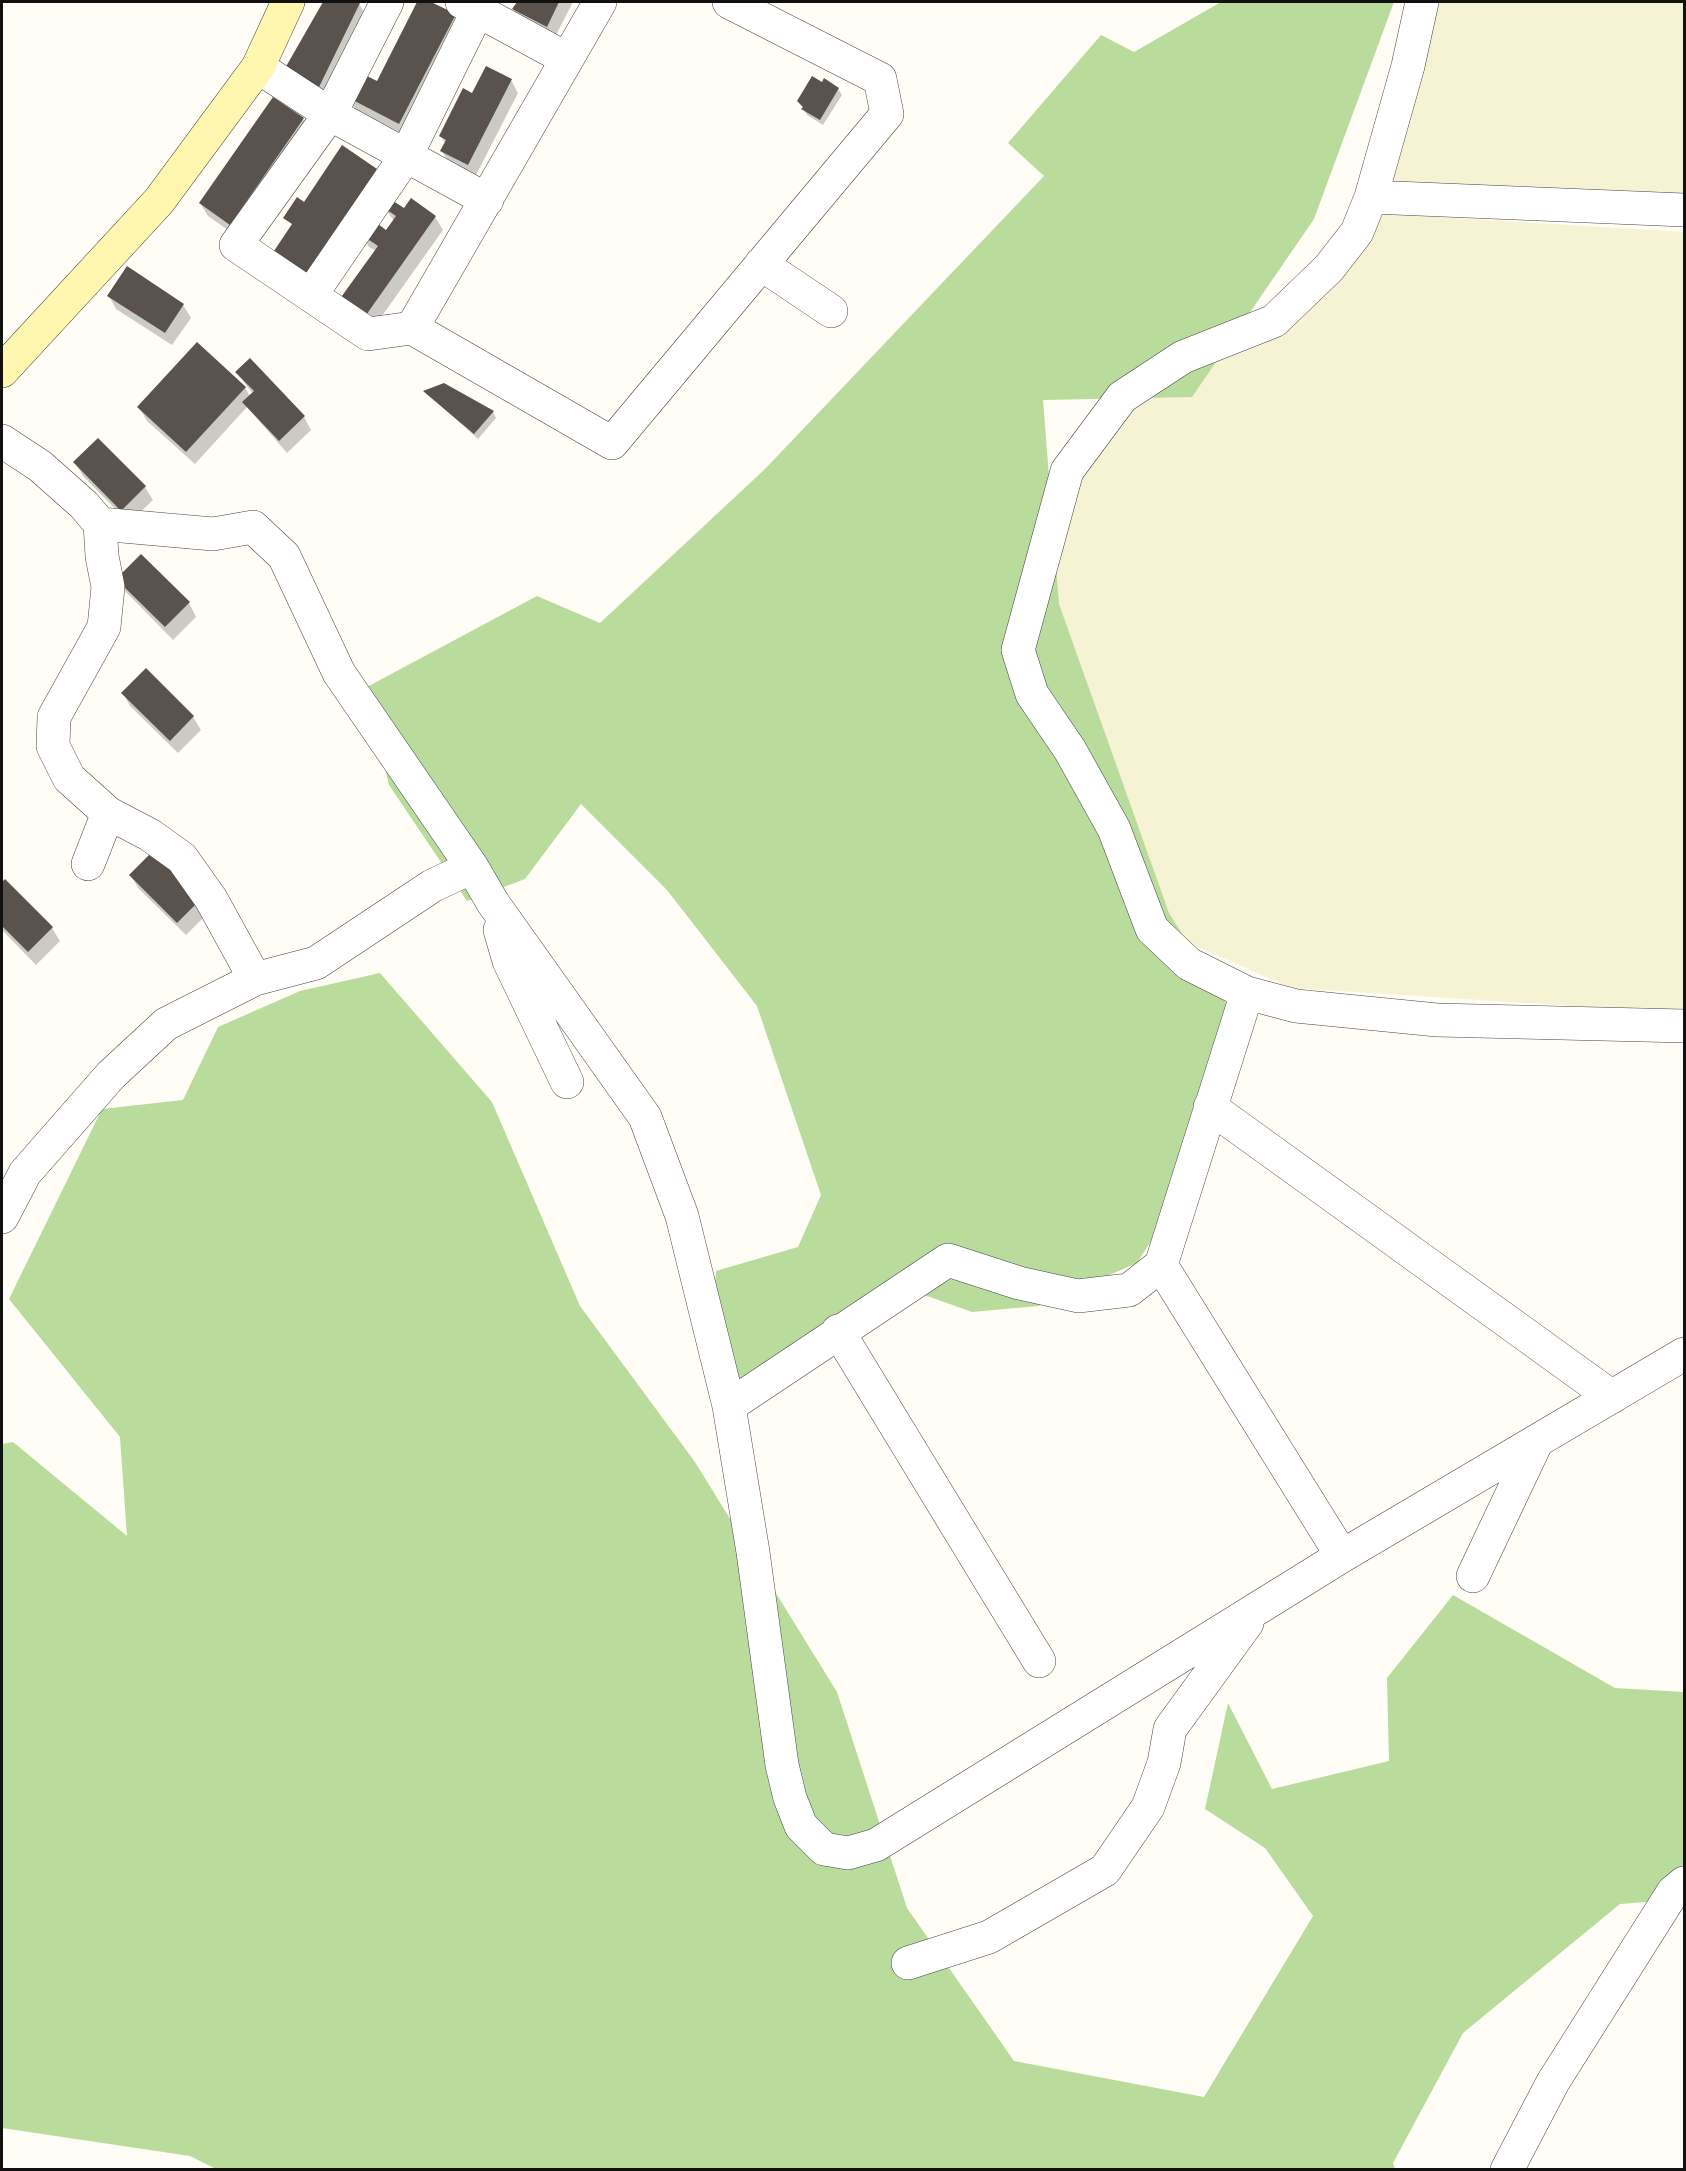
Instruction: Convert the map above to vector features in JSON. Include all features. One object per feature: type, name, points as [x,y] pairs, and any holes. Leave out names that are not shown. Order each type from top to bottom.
[{"type":"street","points":[[2,371],[159,201],[258,68],[288,2]]},
{"type":"street","points":[[387,2],[330,114],[236,244],[368,334],[412,328],[612,442],[887,114],[880,79],[729,2]]},
{"type":"street","points":[[412,328],[600,2]]},
{"type":"street","points":[[1422,2],[1371,197],[1357,232],[1329,268],[1274,321],[1183,357],[1122,397],[1067,471],[1018,650],[1032,694],[1070,750],[1114,829],[1152,929],[1189,964],[1247,993],[1296,1006],[1437,1020],[1684,1026]]},
{"type":"street","points":[[311,295],[406,156],[474,4],[567,59]]},
{"type":"street","points":[[258,68],[330,114],[487,200]]},
{"type":"street","points":[[1371,197],[1684,210]]},
{"type":"street","points":[[761,264],[831,311]]},
{"type":"street","points":[[2,441],[39,466],[84,505],[100,524],[102,556],[108,586],[104,627],[54,717],[53,746],[69,778],[108,813],[150,835],[182,858],[211,899],[255,979]]},
{"type":"street","points":[[100,524],[213,534],[253,527],[284,555],[339,673],[472,867],[493,903],[645,1116],[682,1216],[729,1406],[753,1552],[782,1765],[790,1798],[801,1826],[824,1849],[848,1853],[876,1845],[1342,1556],[1684,1354]]},
{"type":"street","points":[[88,864],[108,813]]},
{"type":"street","points":[[2,1217],[25,1173],[111,1075],[166,1024],[255,979],[315,963],[432,886],[472,867]]},
{"type":"street","points":[[493,903],[509,961],[567,1082]]},
{"type":"street","points":[[729,1406],[838,1331],[948,1260],[1019,1283],[1078,1296],[1129,1290],[1161,1265],[1247,993]]},
{"type":"street","points":[[1210,1107],[1612,1397]]},
{"type":"street","points":[[1161,1265],[1342,1556]]},
{"type":"street","points":[[838,1331],[1039,1661]]},
{"type":"street","points":[[1473,1576],[1536,1442]]},
{"type":"street","points":[[908,1963],[989,1937],[1106,1870],[1148,1808],[1164,1763],[1170,1729],[1257,1609]]},
{"type":"street","points":[[1507,2169],[1553,2082],[1673,1892],[1684,1883]]},
{"type":"shaded area","points":[[1431,2],[1684,2],[1684,198],[1384,189]]},
{"type":"shaded area","points":[[1373,213],[1684,232],[1684,1013],[1291,988],[1169,934],[1041,599],[1086,461],[1151,386],[1229,353]]},
{"type":"green space","points":[[1221,2],[1394,2],[1314,219],[1192,397],[1043,400],[1059,604],[1169,913],[1227,1005],[1217,1139],[1137,1263],[1038,1306],[972,1312],[891,1283],[735,1393],[712,1323],[716,1271],[798,1247],[821,1195],[757,1006],[667,890],[581,804],[525,879],[467,901],[389,785],[365,688],[537,596],[600,623],[765,469],[1044,176],[1008,143],[1101,35],[1134,52]]},
{"type":"green space","points":[[380,973],[492,1102],[580,1306],[695,1462],[837,1692],[907,1908],[1014,2061],[1204,2097],[1313,1916],[1265,1848],[1205,1809],[1228,1703],[1272,1789],[1389,1761],[1387,1678],[1453,1595],[1615,1688],[1684,1692],[1684,1899],[1620,1904],[1463,2033],[1393,2163],[1395,2169],[218,2170],[190,2156],[2,2128],[2,1444],[13,1442],[127,1536],[120,1437],[9,1299],[102,1109],[183,1100],[218,1027],[300,991]]},
{"type":"building","points":[[323,2],[360,3],[319,87],[284,70]]},
{"type":"building","points":[[417,2],[431,2],[456,14],[399,124],[347,97],[359,72],[377,81]]},
{"type":"building","points":[[517,2],[559,2],[547,27],[512,9]]},
{"type":"building","points":[[486,66],[512,79],[468,165],[440,151],[446,140],[439,136],[463,88],[472,93]]},
{"type":"building","points":[[812,76],[822,82],[824,78],[839,88],[820,120],[801,109],[803,107],[797,101]]},
{"type":"building","points":[[273,97],[304,118],[230,225],[199,203]]},
{"type":"building","points":[[342,145],[380,171],[306,280],[270,257],[292,224],[283,218],[297,197],[304,202]]},
{"type":"building","points":[[387,197],[404,208],[411,198],[436,216],[364,318],[339,300],[378,246],[360,234],[370,218],[386,230],[396,216],[381,206]]},
{"type":"building","points":[[127,266],[184,304],[165,333],[107,296]]},
{"type":"building","points":[[197,342],[246,387],[186,452],[137,407]]},
{"type":"building","points":[[250,358],[305,416],[279,441],[242,402],[254,391],[235,372]]},
{"type":"building","points":[[444,383],[494,411],[474,434],[423,391]]},
{"type":"building","points":[[98,438],[146,486],[121,511],[73,462]]},
{"type":"building","points":[[141,554],[190,602],[165,627],[116,579]]},
{"type":"building","points":[[146,668],[194,716],[170,741],[121,693]]},
{"type":"building","points":[[154,850],[202,898],[177,923],[129,875]]},
{"type":"building","points":[[5,879],[53,927],[28,952],[2,926],[2,882]]}]
